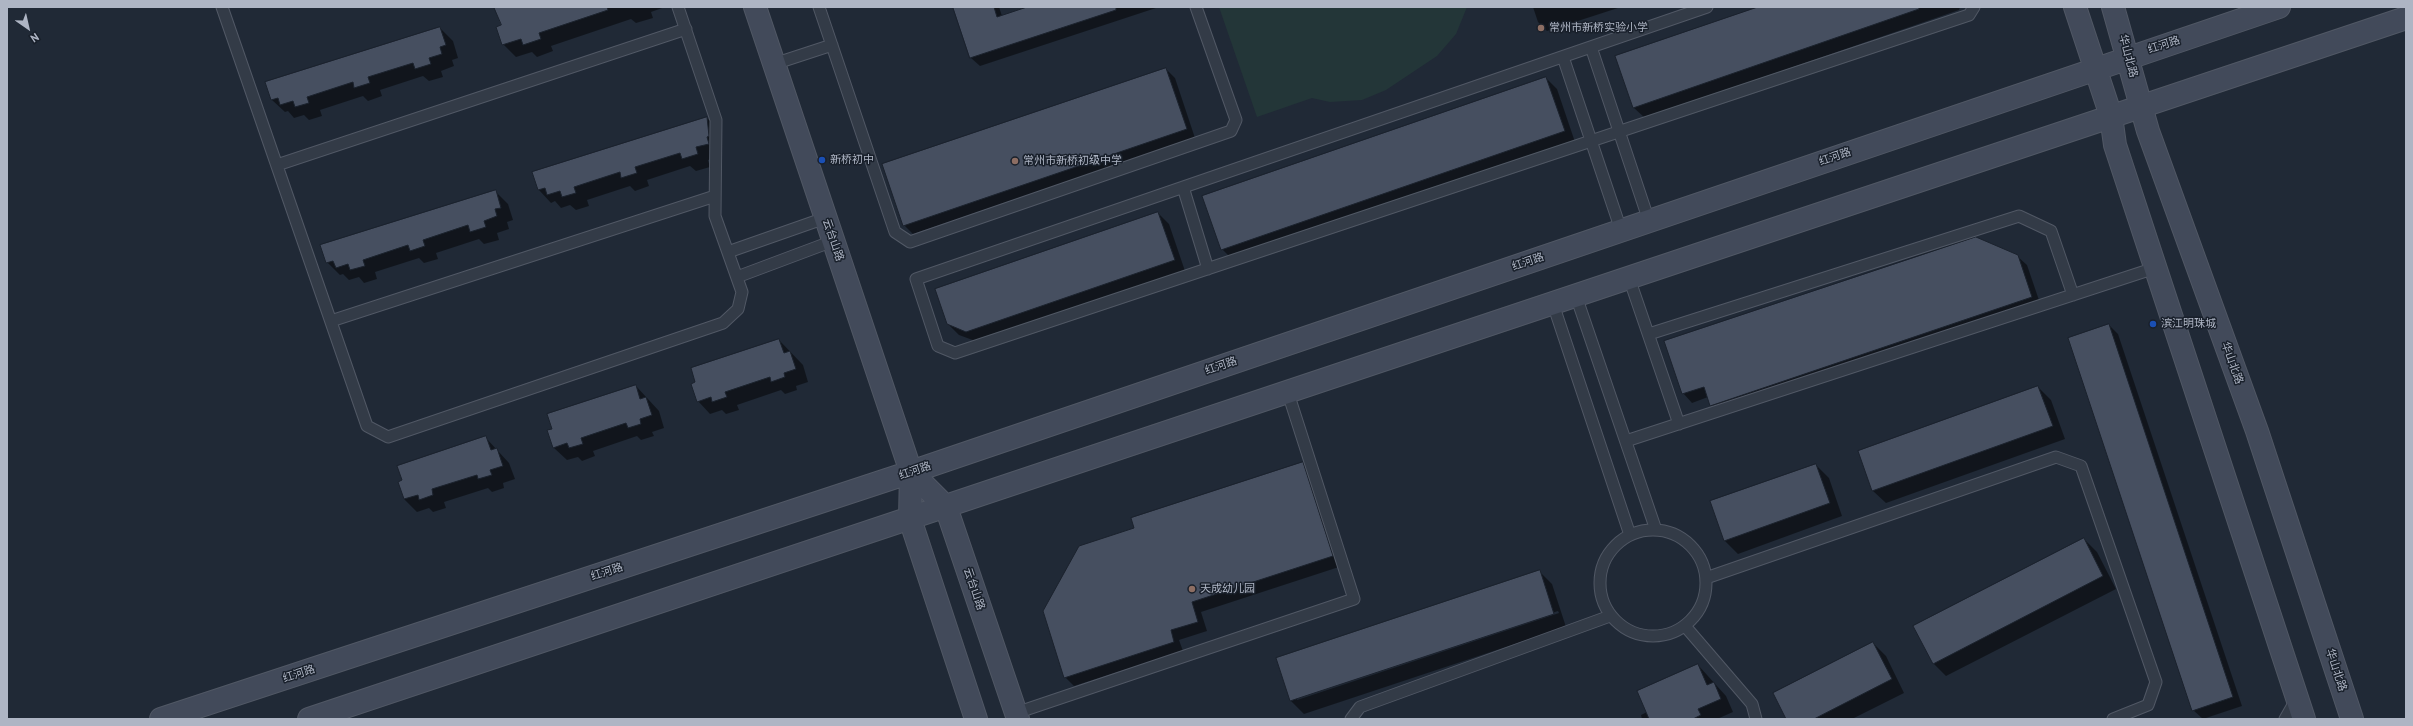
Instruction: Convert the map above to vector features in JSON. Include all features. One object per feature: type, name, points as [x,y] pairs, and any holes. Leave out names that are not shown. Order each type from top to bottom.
[{"type":"street","name":"云台山路","points":[[755,7],[911,472],[910,519],[976,719]]},
{"type":"street","points":[[2074,7],[2111,116],[2115,145],[2304,719]]},
{"type":"street","name":"华山北路","points":[[2113,7],[2141,106],[2257,431],[2352,719]]},
{"type":"street","name":"红河路","points":[[161,719],[911,472],[2095,68],[2279,7]]},
{"type":"street","points":[[309,719],[1288,393],[2406,18]]},
{"type":"street","name":"云台山路","points":[[911,472],[946,507],[1017,716]]},
{"type":"lane","points":[[222,7],[367,426],[388,437],[723,323],[738,309],[742,292],[715,216],[716,120],[678,7]]},
{"type":"lane","points":[[819,7],[895,232],[910,242],[1231,131],[1236,120],[1196,7]]},
{"type":"lane","points":[[1707,7],[916,279],[938,346],[955,354],[1969,16],[1974,7]]},
{"type":"lane","points":[[277,165],[686,29]]},
{"type":"lane","points":[[774,64],[832,45]]},
{"type":"lane","points":[[1592,47],[1649,221]]},
{"type":"lane","points":[[1563,57],[1620,230]]},
{"type":"lane","points":[[1182,187],[1208,269]]},
{"type":"lane","points":[[331,321],[715,196]]},
{"type":"lane","points":[[1648,334],[2019,216],[2051,231],[2073,295]]},
{"type":"lane","points":[[728,252],[825,218]]},
{"type":"lane","points":[[737,277],[833,241]]},
{"type":"lane","points":[[1626,441],[2155,268]]},
{"type":"lane","points":[[1629,278],[1679,424]]},
{"type":"lane","points":[[1576,296],[1656,530]]},
{"type":"lane","points":[[1552,304],[1630,535]]},
{"type":"lane","points":[[1017,716],[1354,599],[1288,393]]},
{"type":"lane","points":[[1706,578],[2056,457],[2080,466],[2156,682],[2148,705],[2113,719]]},
{"type":"lane","points":[[1656,530],[1676,534],[1691,545],[1701,560],[1706,578],[1705,596],[1697,613],[1684,626],[1668,635],[1651,637],[1634,634],[1619,626],[1610,616],[1601,597],[1599,580],[1602,564],[1611,549],[1630,535],[1640,531],[1656,530]]},
{"type":"lane","points":[[1350,719],[1360,707],[1610,616]]},
{"type":"lane","points":[[1684,626],[1752,704],[1756,719]]},
{"type":"lane","points":[[2285,719],[2297,697]]},
{"type":"shaded area","points":[[1219,7],[1467,7],[1456,34],[1437,56],[1386,90],[1362,100],[1330,102],[1312,98],[1257,117]]},
{"type":"building","points":[[494,7],[607,7],[608,10],[539,33],[541,39],[523,45],[521,39],[502,45],[496,27],[501,25]]},
{"type":"building","points":[[953,7],[994,7],[997,17],[1027,7],[1116,7],[1116,10],[970,58]]},
{"type":"building","points":[[1758,7],[1919,7],[1919,9],[1633,108],[1615,56]]},
{"type":"building","points":[[440,27],[446,45],[440,47],[442,54],[429,58],[431,64],[415,69],[413,63],[368,77],[370,83],[354,88],[353,82],[307,97],[309,103],[295,107],[293,101],[280,105],[278,98],[271,100],[265,82]]},
{"type":"building","points":[[1166,68],[1187,129],[903,226],[882,164]]},
{"type":"building","points":[[1546,77],[1565,131],[1221,250],[1202,196]]},
{"type":"building","points":[[707,117],[709,136],[707,137],[709,144],[696,147],[698,154],[682,159],[680,153],[635,167],[637,173],[621,178],[620,172],[574,187],[576,193],[562,197],[560,191],[547,195],[545,188],[538,190],[532,172]]},
{"type":"building","points":[[496,190],[501,208],[495,209],[497,216],[484,221],[486,227],[470,232],[468,225],[423,240],[425,246],[410,251],[408,245],[363,260],[365,266],[350,270],[348,264],[336,268],[333,261],[326,263],[320,245]]},
{"type":"building","points":[[1158,212],[1175,260],[966,332],[947,324],[935,289]]},
{"type":"building","points":[[1976,237],[2018,255],[2032,297],[1710,406],[1704,387],[1682,394],[1664,341]]},
{"type":"building","points":[[2109,324],[2233,697],[2192,711],[2068,338]]},
{"type":"building","points":[[779,339],[784,353],[790,351],[796,369],[784,373],[785,377],[771,382],[770,377],[725,392],[727,397],[712,402],[711,397],[697,402],[691,384],[695,382],[691,368]]},
{"type":"building","points":[[636,385],[640,399],[646,397],[652,415],[640,419],[641,424],[628,428],[626,423],[581,438],[583,444],[569,448],[567,443],[553,448],[547,430],[552,429],[547,414]]},
{"type":"building","points":[[2038,386],[2053,426],[1872,491],[1858,451]]},
{"type":"building","points":[[486,436],[491,450],[497,448],[503,466],[490,470],[492,475],[478,479],[477,475],[432,489],[433,495],[419,500],[418,495],[404,499],[398,482],[402,480],[397,466]]},
{"type":"building","points":[[1303,462],[1333,556],[1192,602],[1198,622],[1171,630],[1174,642],[1064,678],[1043,611],[1079,546],[1134,528],[1131,518]]},
{"type":"building","points":[[1816,464],[1830,503],[1724,541],[1710,501]]},
{"type":"building","points":[[2084,538],[2103,576],[1933,664],[1913,626]]},
{"type":"building","points":[[1540,570],[1554,614],[1290,701],[1276,658]]},
{"type":"building","points":[[1873,642],[1892,679],[1814,719],[1786,719],[1773,693]]},
{"type":"building","points":[[1698,664],[1707,685],[1714,682],[1721,699],[1698,709],[1701,715],[1693,719],[1649,719],[1637,691]]},
{"type":"place","name":"常州市新桥实验小学","points":[[1541,28]]},
{"type":"place","name":"新桥初中","points":[[822,160]]},
{"type":"place","name":"常州市新桥初级中学","points":[[1015,161]]},
{"type":"place","name":"滨江明珠城","points":[[2153,324]]},
{"type":"place","name":"天成幼儿园","points":[[1192,589]]}]
